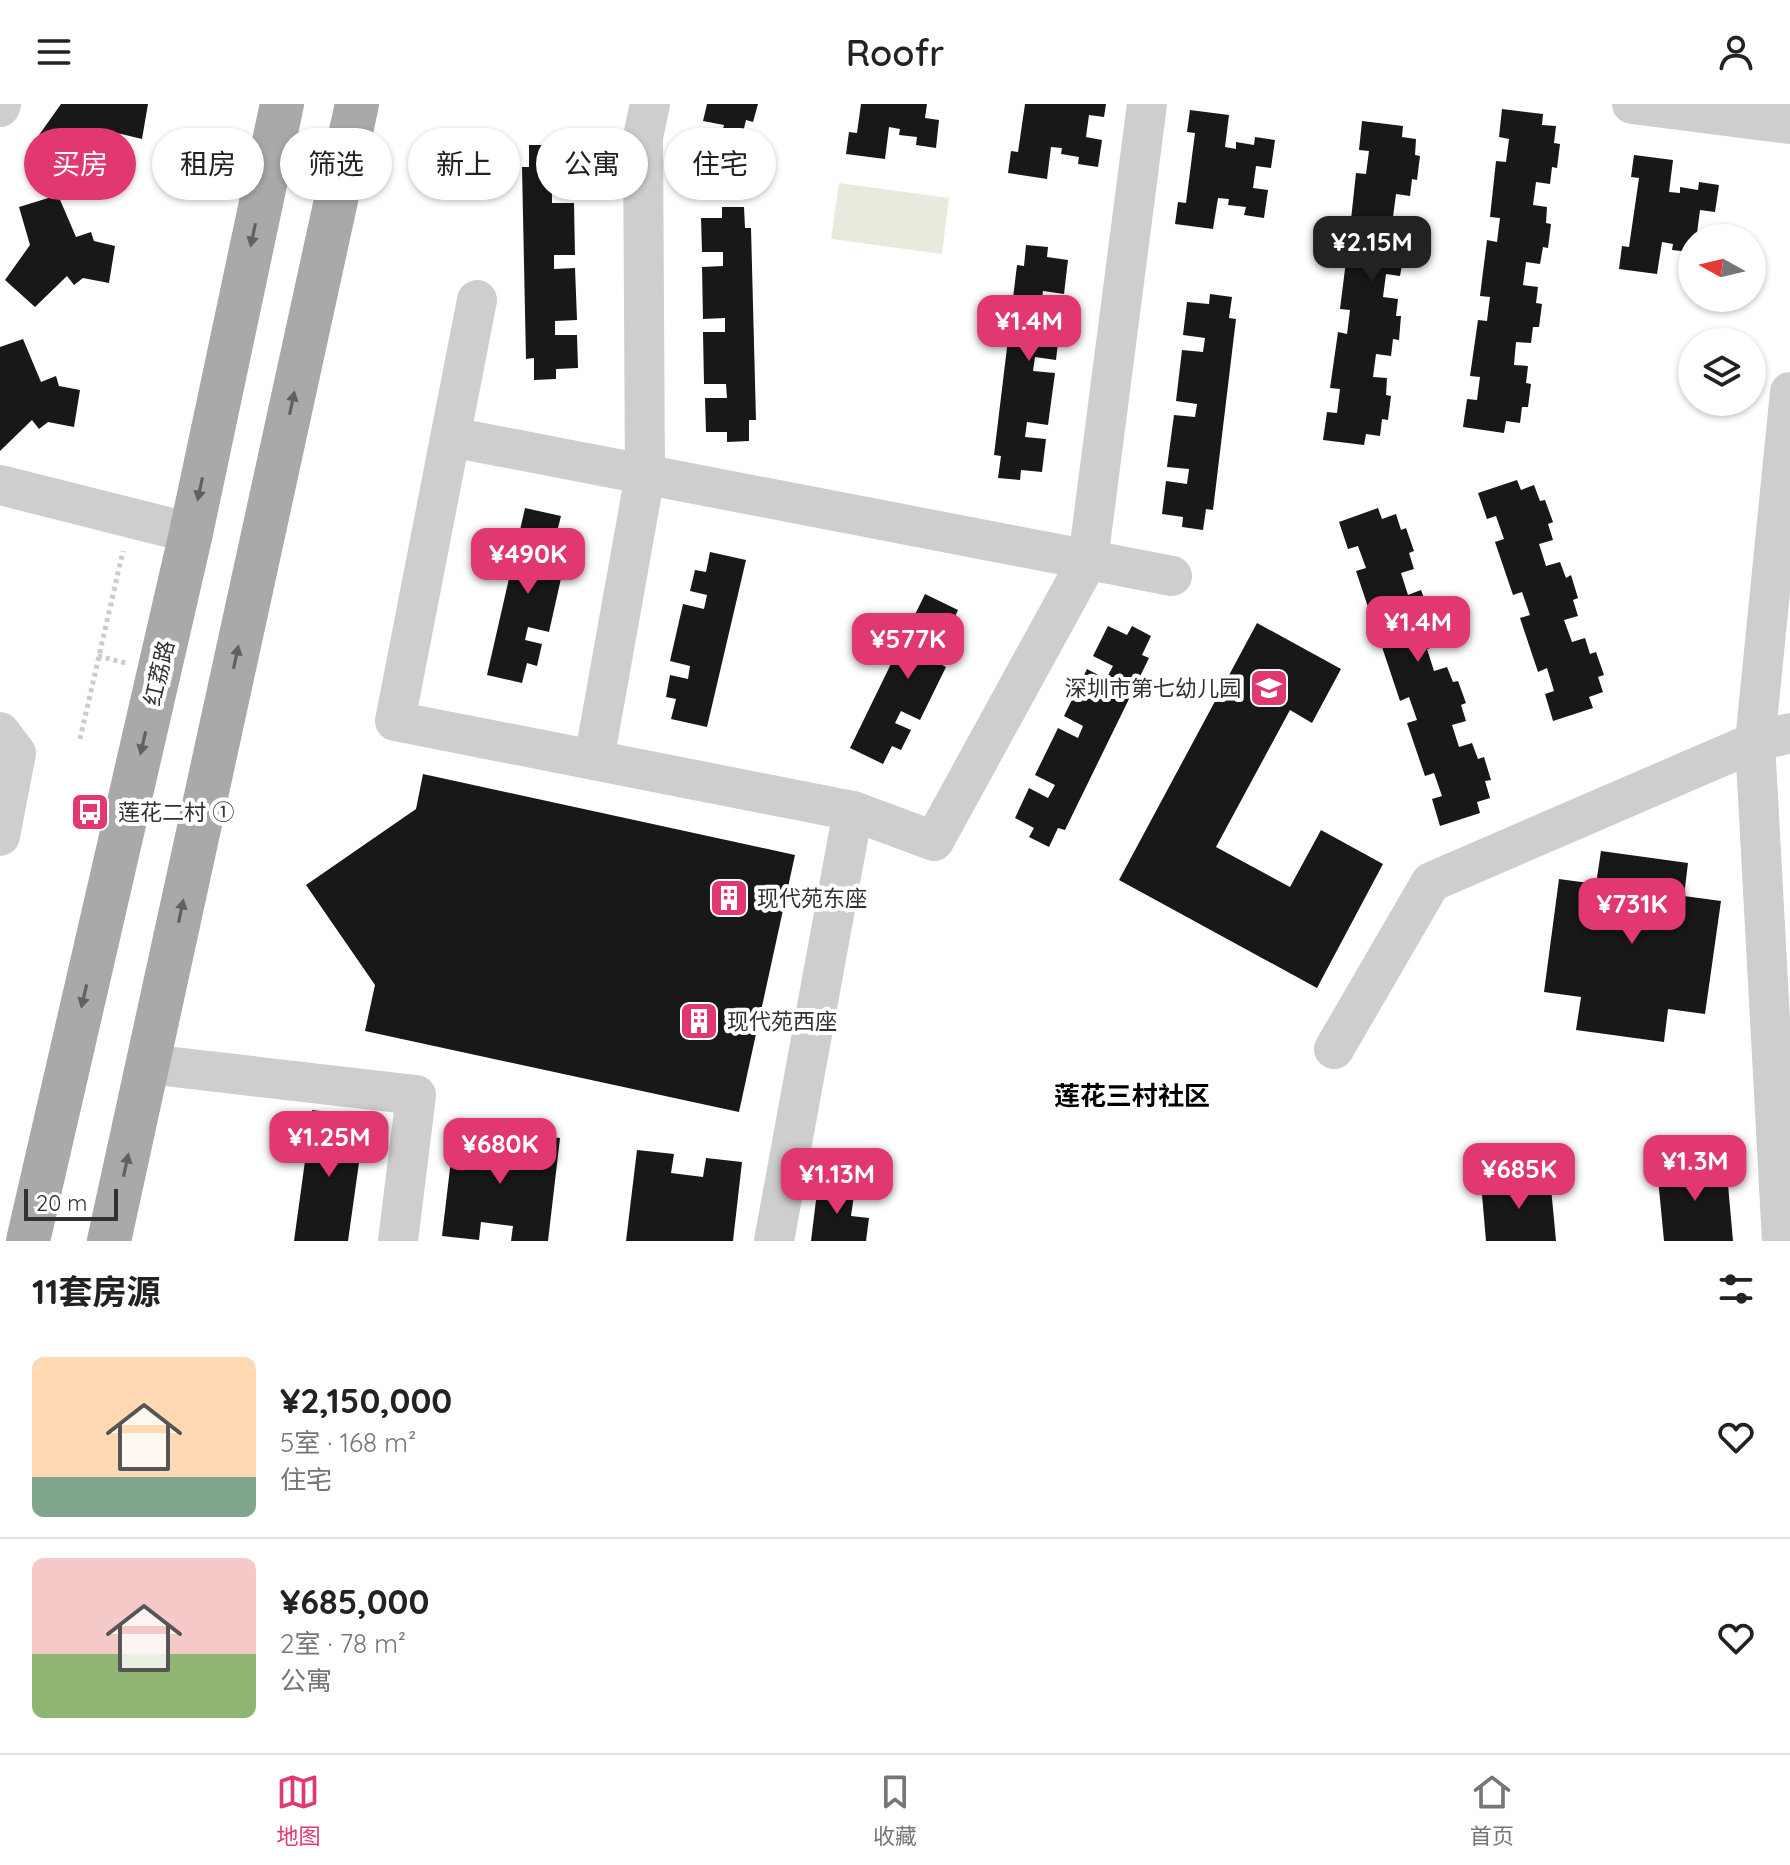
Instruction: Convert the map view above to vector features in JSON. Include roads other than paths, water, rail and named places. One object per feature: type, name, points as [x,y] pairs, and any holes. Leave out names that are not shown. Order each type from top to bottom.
[{"type":"main road","name":"红荔路","points":[[28,1241],[191,533],[282,104]]},
{"type":"main road","points":[[109,1241],[357,104]]},
{"type":"street","points":[[594,760],[645,475],[643,137],[650,104]]},
{"type":"street","points":[[477,300],[395,721],[853,811],[934,841],[1088,560],[1147,104]]},
{"type":"street","points":[[1632,104],[1790,124]]},
{"type":"street","points":[[1782,1241],[1772,738],[1790,392]]},
{"type":"street","points":[[451,437],[1172,576]]},
{"type":"street","points":[[0,485],[191,533]]},
{"type":"street","points":[[1334,1049],[1431,882],[1772,738]]},
{"type":"street","points":[[0,836],[5,745]]},
{"type":"street","points":[[774,1241],[853,811]]},
{"type":"street","points":[[148,1064],[416,1095],[398,1241]]},
{"type":"place","name":"深圳市第七幼儿园","points":[[1269,688]]},
{"type":"place","name":"莲花二村 ①","points":[[90,812]]},
{"type":"place","name":"现代苑东座","points":[[729,898]]},
{"type":"place","name":"现代苑西座","points":[[699,1021]]},
{"type":"district","name":"莲花三村社区","points":[[1132,1095]]}]
